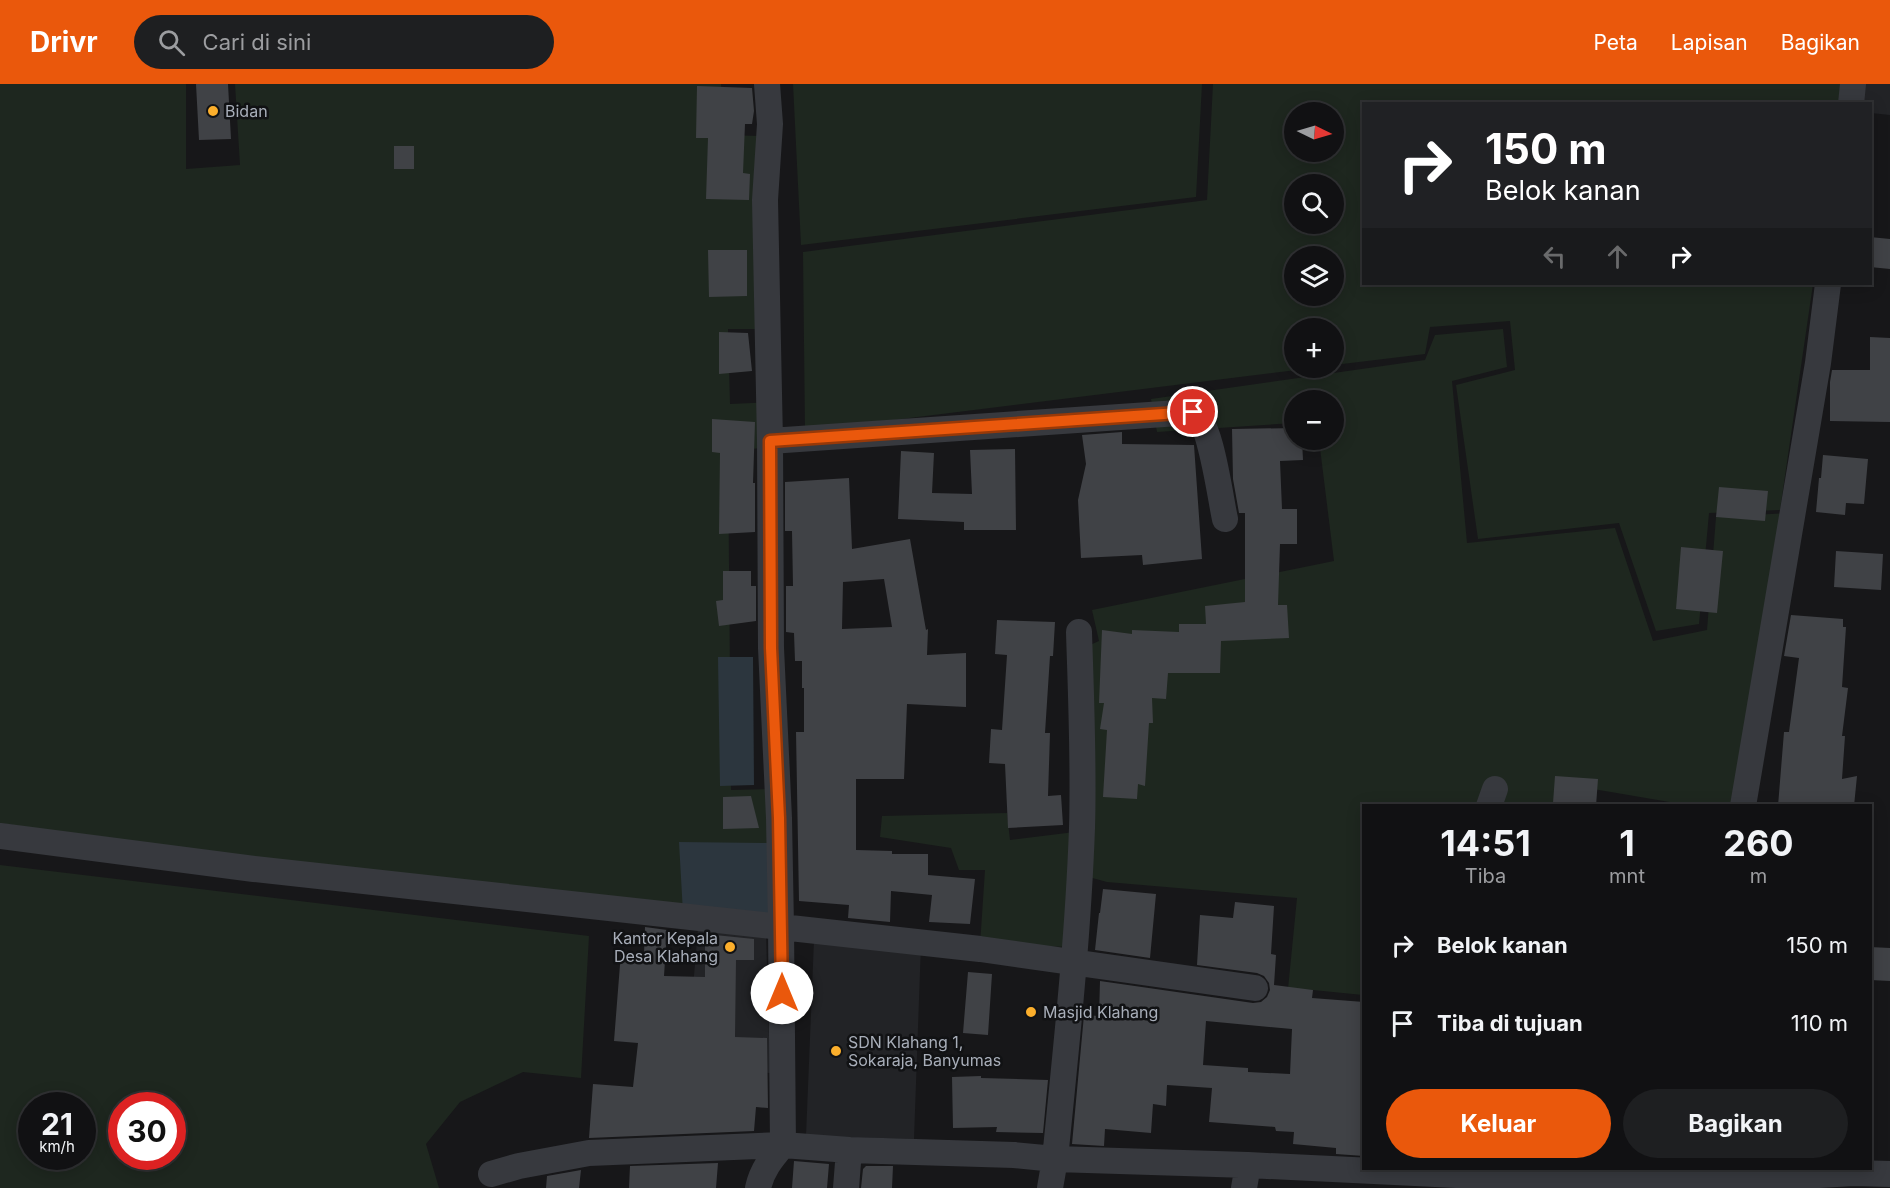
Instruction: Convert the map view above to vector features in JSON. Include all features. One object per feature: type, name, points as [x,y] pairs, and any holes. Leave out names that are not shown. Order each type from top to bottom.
[{"type":"street","points":[[758,1188],[767,1164],[783,1145],[779,818],[771,648],[765,200],[770,124],[767,84]]},
{"type":"street","points":[[1851,102],[1853,84]]},
{"type":"street","points":[[1743,804],[1818,363],[1828,285]]},
{"type":"street","points":[[770,441],[1193,412],[1198,415],[1207,431],[1225,519]]},
{"type":"street","points":[[1050,1188],[1075,964],[1083,775],[1079,632]]},
{"type":"street","points":[[0,836],[254,869],[980,949],[1256,988]]},
{"type":"street","points":[[491,1174],[519,1166],[589,1154],[783,1145],[849,1150],[1014,1155],[1246,1176],[1393,1179],[1451,1172],[1477,1182],[1680,1176],[1854,1180],[1890,1174]]},
{"type":"street","points":[[846,1188],[849,1150]]},
{"type":"shaded area","points":[[0,84],[186,84],[186,169],[240,165],[235,84],[721,84],[724,135],[760,136],[763,329],[728,329],[730,404],[775,402],[775,446],[728,452],[731,790],[773,789],[776,924],[254,862],[0,823]]},
{"type":"shaded area","points":[[793,84],[1202,84],[1196,197],[801,245]]},
{"type":"shaded area","points":[[1213,84],[1842,84],[1839,102],[1362,102],[1362,285],[1813,285],[1780,510],[1709,513],[1699,624],[1656,631],[1619,523],[1478,539],[1456,385],[1515,370],[1510,321],[1430,327],[1425,354],[1344,364],[1344,318],[1284,318],[1284,372],[805,431],[803,252],[1207,200]]},
{"type":"shaded area","points":[[1862,84],[1890,84],[1890,115],[1872,113],[1872,102],[1861,102]]},
{"type":"shaded area","points":[[1503,329],[1507,367],[1452,381],[1467,543],[1615,528],[1653,641],[1707,630],[1716,517],[1789,513],[1740,804],[1681,804],[1564,784],[1562,804],[1362,804],[1362,995],[1288,989],[1297,898],[1107,882],[1085,876],[1075,947],[980,945],[985,870],[959,870],[951,848],[880,837],[882,816],[1007,813],[1010,840],[1091,830],[1081,649],[1099,641],[1092,610],[1334,561],[1320,450],[1344,450],[1344,390],[1284,390],[1284,424],[1157,432],[1151,399],[1299,378],[1344,378],[1344,372],[1425,360],[1435,335]]},
{"type":"shaded area","points":[[718,657],[753,657],[754,785],[720,786]]},
{"type":"shaded area","points":[[679,842],[768,843],[771,918],[683,913]]},
{"type":"shaded area","points":[[0,865],[589,936],[581,1078],[523,1072],[460,1102],[426,1144],[439,1188],[0,1188]]},
{"type":"shaded area","points":[[698,929],[766,933],[770,1073],[686,1069]]},
{"type":"shaded area","name":"SDN Klahang 1, Sokaraja, Banyumas","points":[[814,940],[921,944],[914,1139],[806,1136]]},
{"type":"building","name":"Bidan","points":[[196,84],[228,84],[231,139],[199,140]]},
{"type":"building","points":[[697,86],[752,88],[754,111],[752,124],[745,124],[743,173],[750,174],[749,200],[706,199],[708,138],[696,138]]},
{"type":"building","points":[[394,146],[414,146],[414,169],[394,169]]},
{"type":"building","points":[[1872,237],[1890,239],[1890,269],[1872,267]]},
{"type":"building","points":[[708,250],[747,250],[747,296],[709,297]]},
{"type":"building","points":[[719,332],[748,333],[752,371],[719,374]]},
{"type":"building","points":[[1870,337],[1890,338],[1890,422],[1830,421],[1832,370],[1870,370]]},
{"type":"building","points":[[712,419],[755,422],[753,483],[755,483],[755,532],[719,534],[720,453],[712,452]]},
{"type":"building","points":[[1284,428],[1284,450],[1302,450],[1303,460],[1280,461],[1282,509],[1297,509],[1297,544],[1280,544],[1278,605],[1287,605],[1289,638],[1221,641],[1220,673],[1168,673],[1166,699],[1152,698],[1153,723],[1149,723],[1145,786],[1138,784],[1137,799],[1103,797],[1107,730],[1100,729],[1104,703],[1099,703],[1102,630],[1132,634],[1132,630],[1179,632],[1179,624],[1206,624],[1205,606],[1245,602],[1245,513],[1239,513],[1233,479],[1232,429]]},
{"type":"building","points":[[1122,432],[1122,444],[1194,445],[1202,559],[1143,565],[1142,555],[1081,558],[1078,500],[1086,464],[1082,435]]},
{"type":"building","points":[[1015,449],[1016,530],[964,530],[964,522],[898,519],[901,451],[934,453],[932,493],[972,494],[970,450]]},
{"type":"building","points":[[1823,455],[1868,459],[1864,504],[1846,503],[1845,515],[1816,512]]},
{"type":"building","points":[[849,478],[852,549],[910,539],[926,630],[928,629],[927,655],[966,653],[966,707],[907,704],[904,779],[856,779],[856,850],[892,851],[892,854],[928,854],[928,875],[975,879],[970,924],[929,922],[932,895],[891,891],[890,922],[848,918],[849,905],[799,901],[796,732],[804,732],[804,688],[802,688],[802,661],[795,661],[794,633],[786,632],[786,586],[793,586],[792,531],[785,531],[785,482]],"holes":[[[884,579],[892,627],[842,629],[843,582]]]},
{"type":"building","points":[[1719,487],[1768,491],[1765,521],[1716,517]]},
{"type":"building","points":[[1681,547],[1723,551],[1717,613],[1676,609]]},
{"type":"building","points":[[1836,551],[1883,554],[1881,590],[1834,587]]},
{"type":"building","points":[[723,571],[751,571],[751,586],[756,586],[756,621],[719,626],[716,601],[723,600]]},
{"type":"building","points":[[1791,615],[1843,619],[1843,627],[1846,627],[1842,687],[1848,688],[1842,736],[1845,736],[1842,779],[1857,776],[1854,804],[1778,804],[1784,732],[1789,732],[1799,658],[1784,656]]},
{"type":"building","points":[[997,620],[1055,622],[1053,656],[1050,656],[1045,733],[1050,733],[1048,796],[1061,795],[1063,825],[1008,828],[1005,764],[989,763],[991,729],[1002,730],[1007,655],[995,654]]},
{"type":"building","points":[[1555,776],[1598,779],[1596,804],[1553,803]]},
{"type":"building","points":[[751,796],[759,828],[723,829],[723,797]]},
{"type":"building","points":[[1103,889],[1156,894],[1150,958],[1095,950]]},
{"type":"building","points":[[1235,902],[1274,906],[1271,954],[1276,955],[1274,985],[1313,990],[1312,998],[1362,1002],[1362,1156],[1336,1154],[1336,1148],[1293,1144],[1294,1132],[1276,1131],[1275,1127],[1209,1122],[1212,1088],[1167,1085],[1166,1106],[1153,1104],[1151,1133],[1105,1129],[1104,1146],[1072,1144],[1084,1015],[1099,1016],[1100,981],[1253,1003],[1261,1002],[1267,997],[1270,990],[1269,983],[1264,976],[1257,973],[1197,965],[1200,915],[1233,918]],"holes":[[[1206,1021],[1292,1029],[1290,1074],[1248,1072],[1248,1068],[1203,1065]]]},
{"type":"building","points":[[645,927],[667,930],[664,976],[705,977],[705,934],[754,939],[754,960],[736,960],[735,1037],[767,1038],[768,1108],[756,1107],[754,1131],[589,1138],[593,1084],[633,1087],[638,1043],[614,1041],[621,952],[644,954]]},
{"type":"building","points":[[1872,947],[1890,948],[1890,981],[1872,980]]},
{"type":"building","points":[[968,972],[992,974],[988,1035],[963,1033]]},
{"type":"building","points":[[981,1076],[981,1078],[1048,1080],[1043,1133],[996,1132],[997,1127],[953,1128],[952,1077]]},
{"type":"building","points":[[794,1161],[829,1164],[827,1188],[792,1188]]},
{"type":"building","points":[[718,1163],[716,1188],[629,1188],[630,1166]]},
{"type":"building","points":[[866,1166],[893,1166],[892,1188],[861,1188],[863,1169]]},
{"type":"building","points":[[581,1170],[579,1188],[546,1188],[547,1176]]},
{"type":"place","name":"Bidan","points":[[213,111]]},
{"type":"place","name":"Kantor Kepala Desa Klahang","points":[[730,947]]},
{"type":"place","name":"Masjid Klahang","points":[[1031,1012]]},
{"type":"place","name":"SDN Klahang 1, Sokaraja, Banyumas","points":[[836,1051]]},
{"type":"route","points":[[782,993],[779,818],[771,648],[770,441],[1181,411],[1193,412]]}]
